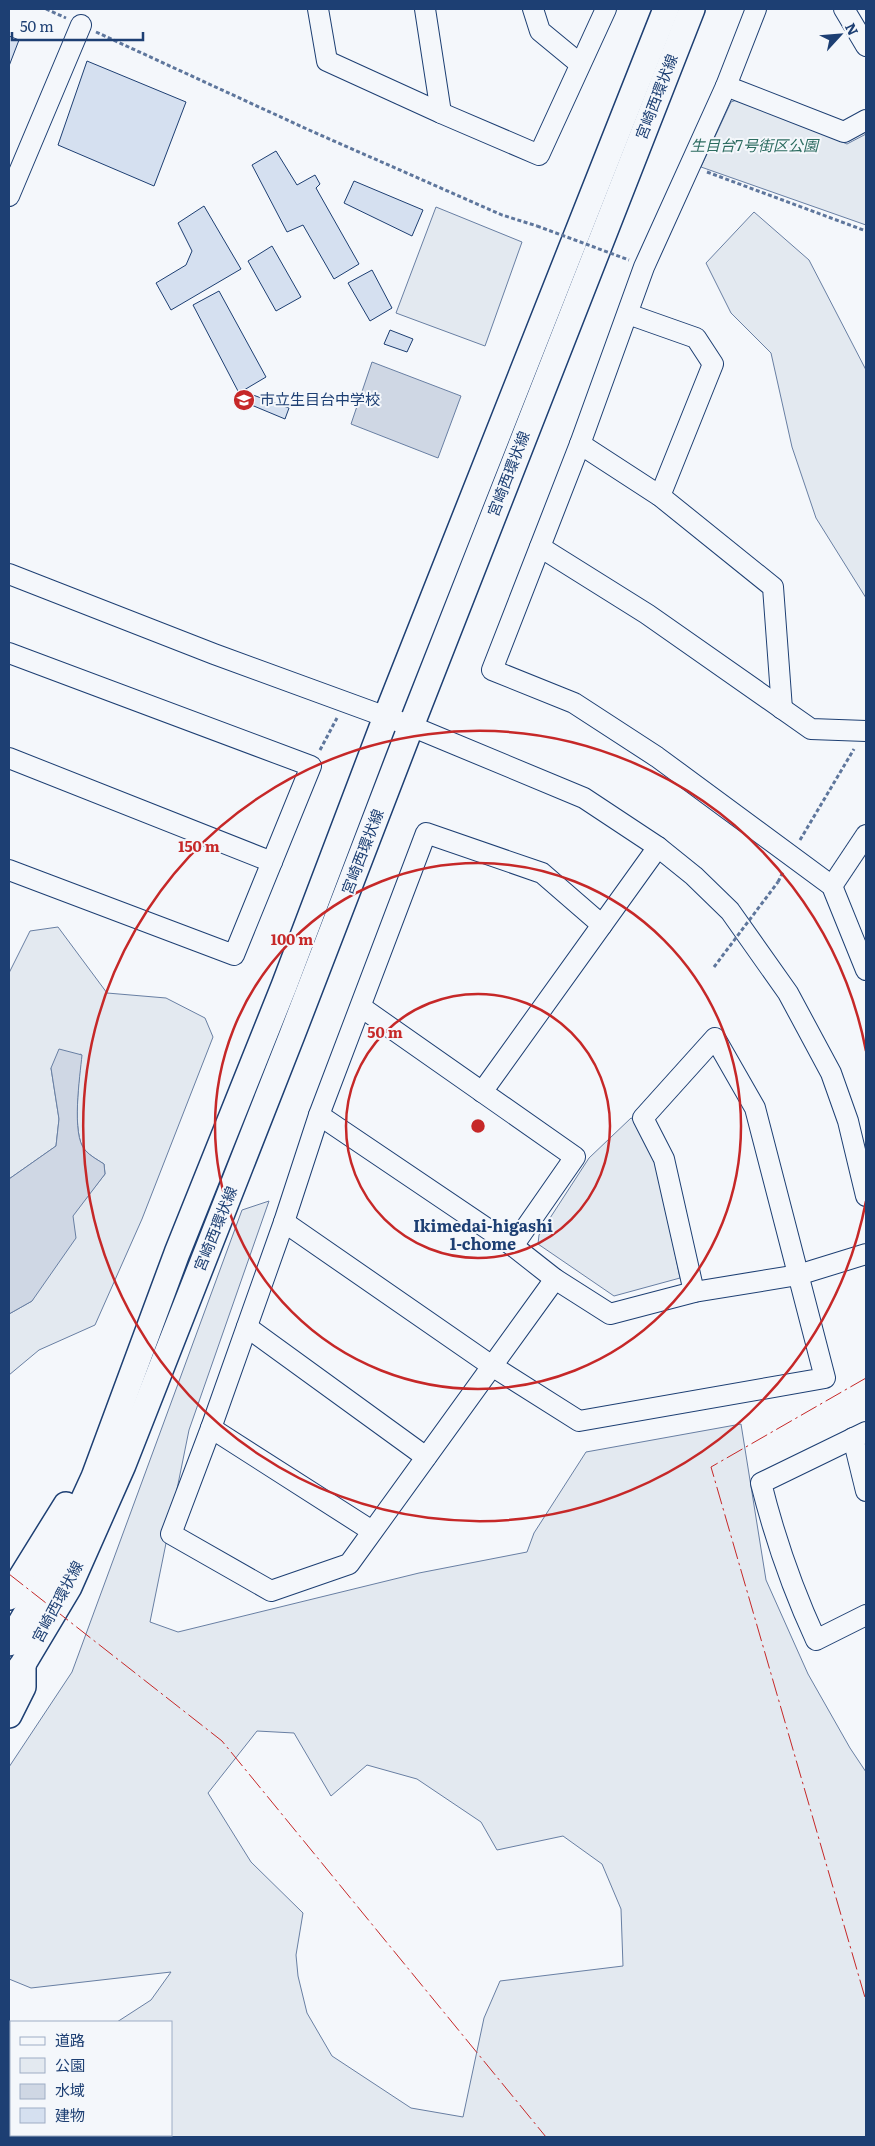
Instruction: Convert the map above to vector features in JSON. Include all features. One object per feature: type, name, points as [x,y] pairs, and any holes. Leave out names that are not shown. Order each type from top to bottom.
[{"type":"main road","name":"宮崎西環状線","points":[[9,1643],[51,1571],[94,1476],[177,1253],[284,986],[386,717],[666,9]]},
{"type":"main road","name":"宮崎西環状線","points":[[16,1673],[69,1587],[122,1465],[292,1035],[692,9]]},
{"type":"main road","points":[[9,1597],[64,1509],[161,1269],[177,1253]]},
{"type":"main road","points":[[9,1715],[23,1687],[16,1673]]},
{"type":"street","points":[[318,9],[327,61],[539,155],[606,9]]},
{"type":"street","points":[[425,9],[441,113]]},
{"type":"street","points":[[533,9],[540,31],[580,64]]},
{"type":"street","points":[[756,9],[726,86],[644,267],[580,444],[492,670],[574,703],[657,757],[832,886],[866,970]]},
{"type":"street","points":[[844,9],[866,46]]},
{"type":"street","points":[[9,196],[81,25]]},
{"type":"street","points":[[726,86],[844,132],[866,120]]},
{"type":"street","points":[[628,314],[696,338],[713,364],[660,496]]},
{"type":"street","points":[[580,444],[660,496],[773,587],[782,708]]},
{"type":"street","points":[[540,548],[647,614],[811,728],[865,731]]},
{"type":"street","points":[[9,574],[346,704],[411,726],[584,798],[658,847],[694,876],[730,911],[788,993],[831,1073],[848,1121],[866,1196]]},
{"type":"street","points":[[9,653],[311,766],[234,955],[9,870]]},
{"type":"street","points":[[9,758],[272,862]]},
{"type":"street","points":[[555,1279],[349,1564],[271,1591],[171,1534],[247,1327],[319,1115],[426,833],[542,873],[602,925]]},
{"type":"street","points":[[832,886],[866,835]]},
{"type":"street","points":[[482,1092],[658,847]]},
{"type":"street","points":[[361,1006],[575,1158],[513,1246]]},
{"type":"street","points":[[284,1222],[492,1366],[579,1421],[825,1378],[755,1108],[716,1038],[643,1118],[664,1160],[694,1292]]},
{"type":"street","points":[[319,1115],[513,1246],[555,1279],[610,1314],[694,1292],[798,1275],[866,1254]]},
{"type":"street","points":[[247,1327],[426,1457]]},
{"type":"street","points":[[211,1428],[372,1531]]},
{"type":"street","points":[[866,1491],[860,1435],[761,1483],[773,1533],[798,1600],[816,1640],[866,1615]]},
{"type":"path","points":[[81,25],[309,130],[502,215],[629,260]]},
{"type":"path","points":[[700,169],[866,231]]},
{"type":"path","points":[[311,766],[346,704]]},
{"type":"path","points":[[714,967],[778,882],[790,856],[865,731]]},
{"type":"green space","name":"生目台7号街区公園","points":[[739,99],[847,144],[866,134],[866,225],[701,167],[731,102]]},
{"type":"green space","points":[[436,207],[522,242],[485,346],[396,313]]},
{"type":"green space","points":[[754,212],[809,260],[866,370],[866,598],[816,518],[792,447],[771,353],[731,313],[706,263]]},
{"type":"green space","points":[[58,927],[107,993],[166,998],[205,1018],[213,1037],[142,1219],[95,1325],[39,1350],[9,1375],[9,1314],[32,1301],[72,1216],[105,1174],[104,1164],[85,1150],[78,1132],[77,1104],[81,1054],[51,1068],[59,1119],[56,1146],[9,1179],[9,973],[30,931]]},
{"type":"green space","points":[[631,1118],[636,1121],[657,1161],[680,1278],[614,1296],[538,1244],[539,1235],[589,1158]]},
{"type":"green space","points":[[269,1201],[189,1430],[150,1622],[178,1632],[419,1573],[527,1552],[534,1533],[586,1452],[741,1424],[766,1580],[808,1674],[850,1748],[866,1772],[866,2137],[9,2137],[10,2084],[10,2136],[172,2136],[172,2021],[119,2021],[151,2000],[171,1972],[31,1988],[9,1979],[9,1767],[72,1672],[242,1210]],"holes":[[[257,1731],[294,1733],[331,1796],[367,1765],[417,1779],[481,1822],[497,1850],[563,1836],[602,1864],[621,1909],[623,1966],[500,1981],[484,2018],[463,2117],[411,2108],[332,2056],[307,2013],[298,1976],[296,1955],[303,1913],[251,1862],[208,1793]]]},
{"type":"water","points":[[372,362],[461,396],[438,458],[351,424]]},
{"type":"water","points":[[59,1049],[82,1055],[78,1090],[78,1132],[85,1150],[104,1164],[105,1174],[73,1216],[76,1238],[32,1301],[9,1314],[9,1179],[56,1146],[59,1119],[51,1068]]},
{"type":"building","points":[[9,36],[19,40],[9,66]]},
{"type":"building","points":[[87,61],[186,102],[154,186],[58,145]]},
{"type":"building","points":[[276,151],[297,185],[315,175],[320,184],[316,188],[359,264],[334,279],[303,225],[287,232],[252,165]]},
{"type":"building","points":[[354,181],[423,210],[412,236],[344,203]]},
{"type":"building","points":[[204,206],[241,269],[171,310],[156,283],[186,265],[192,251],[178,223]]},
{"type":"building","points":[[272,246],[301,297],[276,311],[248,261]]},
{"type":"building","points":[[372,270],[392,308],[370,321],[348,283]]},
{"type":"building","points":[[219,291],[266,377],[239,393],[193,305]]},
{"type":"building","points":[[390,330],[413,339],[407,352],[384,344]]},
{"type":"building","points":[[253,395],[289,408],[285,419],[249,404]]},
{"type":"power","points":[[866,1378],[711,1467],[866,2001]]},
{"type":"power","points":[[9,1574],[222,1741],[546,2137]]},
{"type":"place","name":"市立生目台中学校","points":[[244,400]]},
{"type":"district","name":"Ikimedai-higashi 1-chome","points":[[483,1235]]}]
